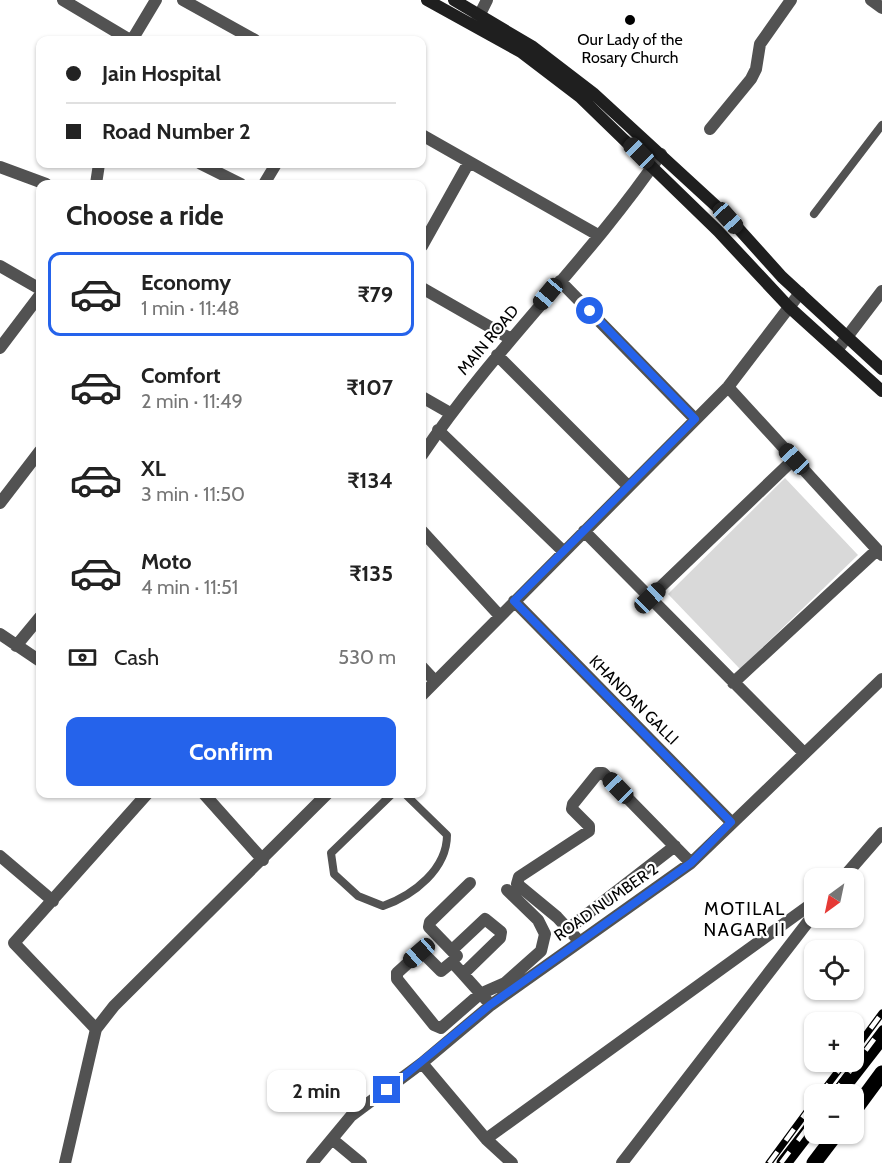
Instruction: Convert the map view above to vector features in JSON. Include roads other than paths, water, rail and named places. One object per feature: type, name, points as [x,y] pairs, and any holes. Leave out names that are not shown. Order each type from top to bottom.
[{"type":"main road","points":[[427,0],[477,20],[563,68],[661,154],[728,218],[800,293],[882,369]]},
{"type":"main road","points":[[453,0],[546,70],[612,126],[789,306],[882,391]]},
{"type":"main road","points":[[846,1084],[882,1037]]},
{"type":"main road","points":[[864,1097],[882,1073]]},
{"type":"main road","points":[[784,1163],[804,1137]]},
{"type":"main road","points":[[814,1163],[828,1144]]},
{"type":"street","points":[[63,0],[124,36]]},
{"type":"street","points":[[134,36],[156,0]]},
{"type":"street","points":[[183,0],[248,36]]},
{"type":"street","points":[[477,20],[487,0]]},
{"type":"street","points":[[710,129],[751,79],[756,69],[760,44],[791,0]]},
{"type":"street","points":[[871,0],[882,8]]},
{"type":"street","points":[[426,137],[598,235]]},
{"type":"street","name":"MAIN ROAD","points":[[426,449],[450,413],[598,235],[661,154]]},
{"type":"street","points":[[426,239],[469,162]]},
{"type":"street","points":[[0,167],[36,180]]},
{"type":"street","points":[[209,168],[232,180]]},
{"type":"street","points":[[0,266],[36,287]]},
{"type":"street","points":[[560,281],[695,419]]},
{"type":"street","points":[[426,290],[511,339]]},
{"type":"street","points":[[837,350],[882,291]]},
{"type":"street","points":[[426,690],[728,387],[800,293]]},
{"type":"street","points":[[0,348],[36,301]]},
{"type":"street","points":[[497,355],[628,486]]},
{"type":"street","points":[[728,387],[880,552],[733,682]]},
{"type":"street","points":[[426,399],[450,413]]},
{"type":"street","points":[[438,430],[563,551]]},
{"type":"street","points":[[0,503],[36,456]]},
{"type":"street","points":[[650,598],[794,459]]},
{"type":"street","points":[[584,531],[804,753]]},
{"type":"street","points":[[426,535],[500,615]]},
{"type":"street","name":"KHANDAN GALLI","points":[[514,601],[731,822]]},
{"type":"street","points":[[16,646],[36,622]]},
{"type":"street","points":[[0,634],[36,658]]},
{"type":"street","points":[[426,671],[435,681]]},
{"type":"street","name":"ROAD NUMBER 2","points":[[312,1163],[351,1116],[422,1063],[490,1005],[691,863],[731,822],[881,683]]},
{"type":"street","points":[[579,941],[517,884],[519,877],[590,831],[589,826],[572,809],[573,804],[598,773],[603,773],[691,863]]},
{"type":"street","points":[[96,1029],[14,943],[143,798]]},
{"type":"street","points":[[208,798],[263,860]]},
{"type":"street","points":[[65,1163],[96,1029],[114,1006],[323,798]]},
{"type":"street","points":[[852,868],[882,833]]},
{"type":"street","points":[[568,929],[675,846]]},
{"type":"street","points":[[0,856],[53,901]]},
{"type":"street","points":[[470,883],[430,921],[429,927],[463,974],[490,1005]]},
{"type":"street","points":[[463,974],[500,938],[501,932],[486,919],[441,971],[423,953],[419,953],[397,973],[397,979],[434,1025],[441,1028],[480,994],[505,983],[541,951],[545,944],[545,934],[538,920],[507,890]]},
{"type":"street","points":[[486,1139],[804,909]]},
{"type":"street","points":[[622,1163],[804,927]]},
{"type":"street","points":[[422,1063],[486,1139],[512,1163]]},
{"type":"street","points":[[332,1139],[361,1163]]},
{"type":"lane","points":[[814,214],[882,125]]},
{"type":"lane","points":[[388,798],[331,853],[334,874],[358,896],[383,906],[403,899],[427,879],[447,852],[447,835],[409,798]]},
{"type":"railway","points":[[864,1037],[882,1013]]},
{"type":"railway","points":[[840,1084],[882,1029]]},
{"type":"railway","points":[[828,1084],[837,1072]]},
{"type":"railway","points":[[769,1163],[804,1116]]},
{"type":"railway","points":[[781,1163],[804,1132]]},
{"type":"place","name":"Our Lady of the Rosary Church","points":[[630,20]]},
{"type":"district","name":"MOTILAL NAGAR II","points":[[745,919]]}]
